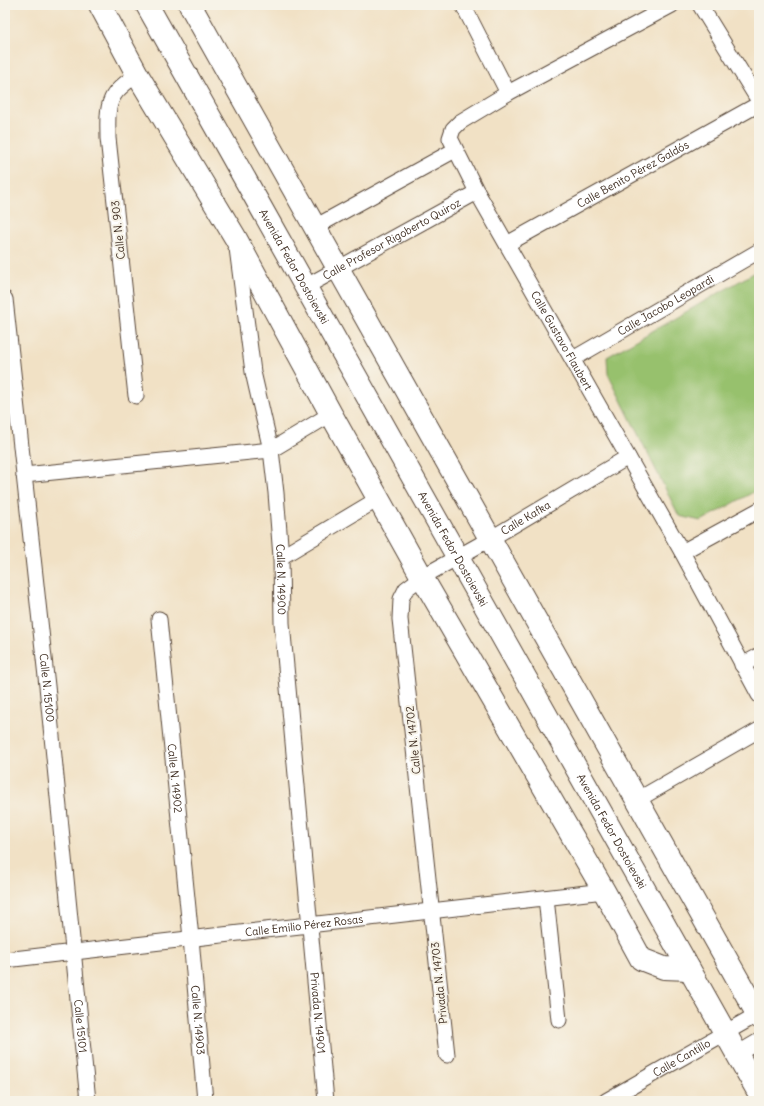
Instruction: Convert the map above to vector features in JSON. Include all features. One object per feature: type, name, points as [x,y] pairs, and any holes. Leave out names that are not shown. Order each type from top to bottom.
[{"type":"main road","points":[[100,5],[137,74],[235,237],[378,500],[642,959],[664,968],[689,969]]},
{"type":"main road","name":"Avenida Fedor Dostoievski","points":[[147,5],[759,1093]]},
{"type":"main road","points":[[190,5],[758,1016]]},
{"type":"street","points":[[463,5],[508,93],[672,5]]},
{"type":"street","points":[[700,5],[759,103]]},
{"type":"street","name":"Calle N. 903","points":[[136,396],[108,138],[108,120],[109,104],[114,94],[137,74]]},
{"type":"street","name":"Calle Gustavo Flaubert","points":[[508,93],[460,122],[453,129],[450,138],[455,150],[477,192],[682,552],[759,695]]},
{"type":"street","name":"Calle Benito Pérez Galdós","points":[[507,244],[759,103]]},
{"type":"street","points":[[315,227],[455,150]]},
{"type":"street","name":"Calle Profesor Rigoberto Quiroz","points":[[306,287],[477,192]]},
{"type":"street","name":"Calle N. 14900","points":[[235,237],[253,372],[271,450],[276,493],[281,557],[282,623],[310,925]]},
{"type":"street","name":"Calle Jacobo Leopardi","points":[[573,359],[759,251]]},
{"type":"street","name":"Calle N. 15100","points":[[5,299],[74,952]]},
{"type":"street","points":[[24,475],[271,450],[331,414]]},
{"type":"street","name":"Calle Kafka","points":[[422,577],[490,539],[628,457]]},
{"type":"street","points":[[281,557],[378,500]]},
{"type":"street","points":[[682,552],[759,510]]},
{"type":"street","name":"Calle N. 14702","points":[[422,577],[406,589],[401,599],[400,619],[431,911]]},
{"type":"street","name":"Calle N. 14902","points":[[159,619],[191,938]]},
{"type":"street","points":[[742,665],[759,656]]},
{"type":"street","points":[[637,800],[759,730]]},
{"type":"street","name":"Calle Emilio Pérez Rosas","points":[[5,960],[604,891]]},
{"type":"street","points":[[546,898],[559,1020]]},
{"type":"street","name":"Privada N. 14703","points":[[431,911],[447,1055]]},
{"type":"street","name":"Privada N. 14901","points":[[310,925],[326,1101]]},
{"type":"street","name":"Calle N. 14903","points":[[191,938],[205,1101]]},
{"type":"street","name":"Calle 15101","points":[[74,952],[88,1101]]},
{"type":"street","name":"Calle Cantillo","points":[[606,1101],[725,1033],[758,1016]]},
{"type":"street","points":[[737,1054],[759,1042]]},
{"type":"green space","points":[[759,270],[759,489],[701,521],[679,516],[608,374],[607,357]]}]
